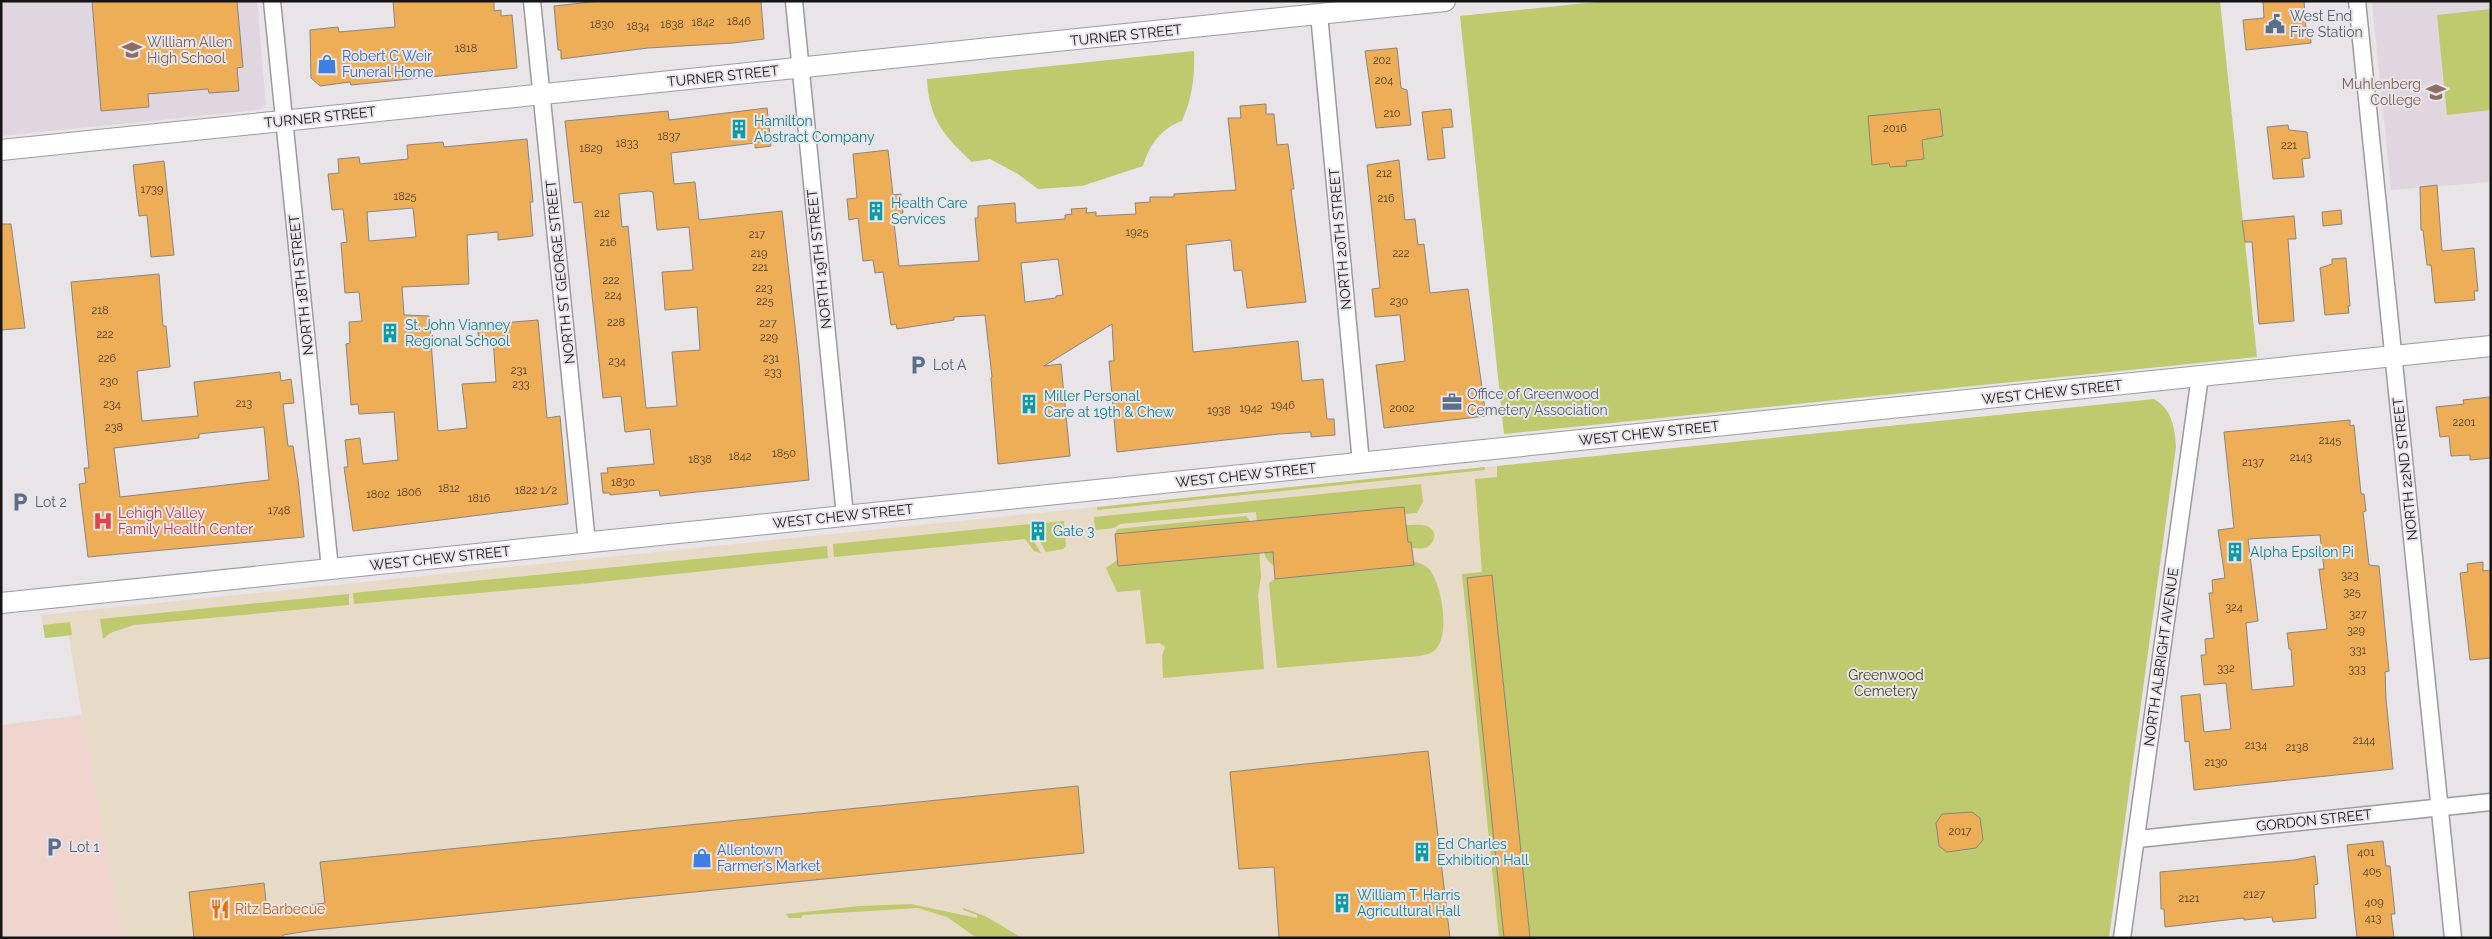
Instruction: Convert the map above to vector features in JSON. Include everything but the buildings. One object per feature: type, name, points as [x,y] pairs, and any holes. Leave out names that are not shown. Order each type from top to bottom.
[{"type":"street","name":"NORTH 18TH STREET","points":[[272,1],[330,569]]},
{"type":"street","name":"NORTH ST GEORGE STREET","points":[[532,1],[587,543]]},
{"type":"street","name":"NORTH 19TH STREET","points":[[794,1],[845,516]]},
{"type":"street","name":"TURNER STREET","points":[[1,150],[1445,1]]},
{"type":"street","name":"NORTH 22ND STREET","points":[[2357,1],[2453,938]]},
{"type":"street","name":"NORTH 20TH STREET","points":[[1319,14],[1361,463]]},
{"type":"street","name":"WEST CHEW STREET","points":[[1,603],[2491,346]]},
{"type":"street","name":"NORTH ALBRIGHT AVENUE","points":[[2122,938],[2138,839],[2200,376]]},
{"type":"street","name":"GORDON STREET","points":[[2138,839],[2491,802]]},
{"type":"shaded area","name":"William Allen High School","points":[[1,1],[257,1],[266,104],[258,110],[1,136]]},
{"type":"shaded area","name":"Muhlenberg College","points":[[2372,1],[2491,1],[2491,182],[2391,190]]},
{"type":"shaded area","points":[[1497,466],[1543,938],[123,938],[69,636],[45,638],[41,615]]},
{"type":"shaded area","name":"Lot 1","points":[[82,715],[123,938],[1,938],[1,725]]},
{"type":"green space","points":[[1606,1],[2220,1],[2257,357],[1504,434],[1460,16]]},
{"type":"green space","points":[[2491,9],[2491,110],[2447,115],[2437,15]]},
{"type":"green space","points":[[1194,51],[1192,87],[1182,121],[1168,128],[1156,139],[1148,152],[1143,166],[1082,186],[1038,189],[1018,174],[990,159],[972,162],[953,144],[940,126],[928,93],[927,79]]},
{"type":"green space","name":"Greenwood Cemetery","points":[[2154,399],[2169,414],[2175,433],[2176,447],[2109,938],[1499,938],[1462,574],[1482,572],[1475,479],[1497,477],[1497,466]]},
{"type":"green space","points":[[1485,467],[1485,470],[1097,510],[1097,507]]},
{"type":"green space","points":[[1421,484],[1423,502],[1417,513],[1405,514],[1404,507],[1258,534],[1256,512],[1120,524],[1114,528],[1095,530],[1094,517]]},
{"type":"green space","points":[[1246,516],[1250,521],[1250,525],[1245,522],[1115,534],[1117,529]]},
{"type":"green space","points":[[1064,521],[1066,546],[1063,549],[1046,552],[1039,540],[1046,536],[1044,523]]},
{"type":"green space","points":[[1030,524],[1032,538],[1041,553],[1034,551],[1025,539],[834,557],[833,544]]},
{"type":"green space","points":[[1406,525],[1419,525],[1431,528],[1434,537],[1431,544],[1423,548],[1412,548],[1411,542],[1273,556],[1274,566],[1267,559],[1264,551],[1263,544]]},
{"type":"green space","points":[[827,546],[828,558],[580,584],[354,604],[353,593]]},
{"type":"green space","points":[[1259,549],[1261,576],[1258,595],[1264,669],[1163,678],[1162,656],[1165,647],[1160,643],[1146,644],[1140,590],[1117,592],[1106,568],[1117,560],[1118,566],[1248,554]]},
{"type":"green space","points":[[1413,561],[1424,565],[1430,570],[1441,599],[1443,611],[1442,635],[1434,651],[1419,656],[1277,668],[1269,583],[1275,579],[1413,565]]},
{"type":"green space","points":[[349,594],[349,605],[134,625],[110,633],[103,639],[100,619]]},
{"type":"green space","points":[[70,622],[72,635],[45,638],[43,625]]},
{"type":"green space","points":[[911,904],[977,918],[977,915],[963,910],[963,908],[985,916],[1022,938],[977,938],[947,917],[918,908],[803,915],[801,918],[789,918],[786,914],[860,906]]},
{"type":"place","name":"West End Fire Station","points":[[2275,24]]},
{"type":"place","name":"William Allen High School","points":[[132,50]]},
{"type":"place","name":"Robert C Weir Funeral Home","points":[[327,64]]},
{"type":"place","name":"Muhlenberg College","points":[[2436,92]]},
{"type":"place","name":"Hamilton Abstract Company","points":[[739,129]]},
{"type":"place","name":"Health Care Services","points":[[876,211]]},
{"type":"place","name":"St. John Vianney Regional School","points":[[390,333]]},
{"type":"place","name":"Lot A","points":[[918,365]]},
{"type":"place","name":"Office of Greenwood Cemetery Association","points":[[1452,402]]},
{"type":"place","name":"Miller Personal Care at 19th & Chew","points":[[1029,404]]},
{"type":"place","name":"Lot 2","points":[[20,502]]},
{"type":"place","name":"Lehigh Valley Family Health Center","points":[[103,521]]},
{"type":"place","name":"Gate 3","points":[[1038,531]]},
{"type":"place","name":"Alpha Epsilon Pi","points":[[2235,552]]},
{"type":"place","name":"Lot 1","points":[[54,847]]},
{"type":"place","name":"Ed Charles Exhibition Hall","points":[[1422,852]]},
{"type":"place","name":"Allentown Farmer's Market","points":[[702,858]]},
{"type":"place","name":"William T. Harris Agricultural Hall","points":[[1342,903]]},
{"type":"place","name":"Ritz Barbecue","points":[[220,909]]}]
